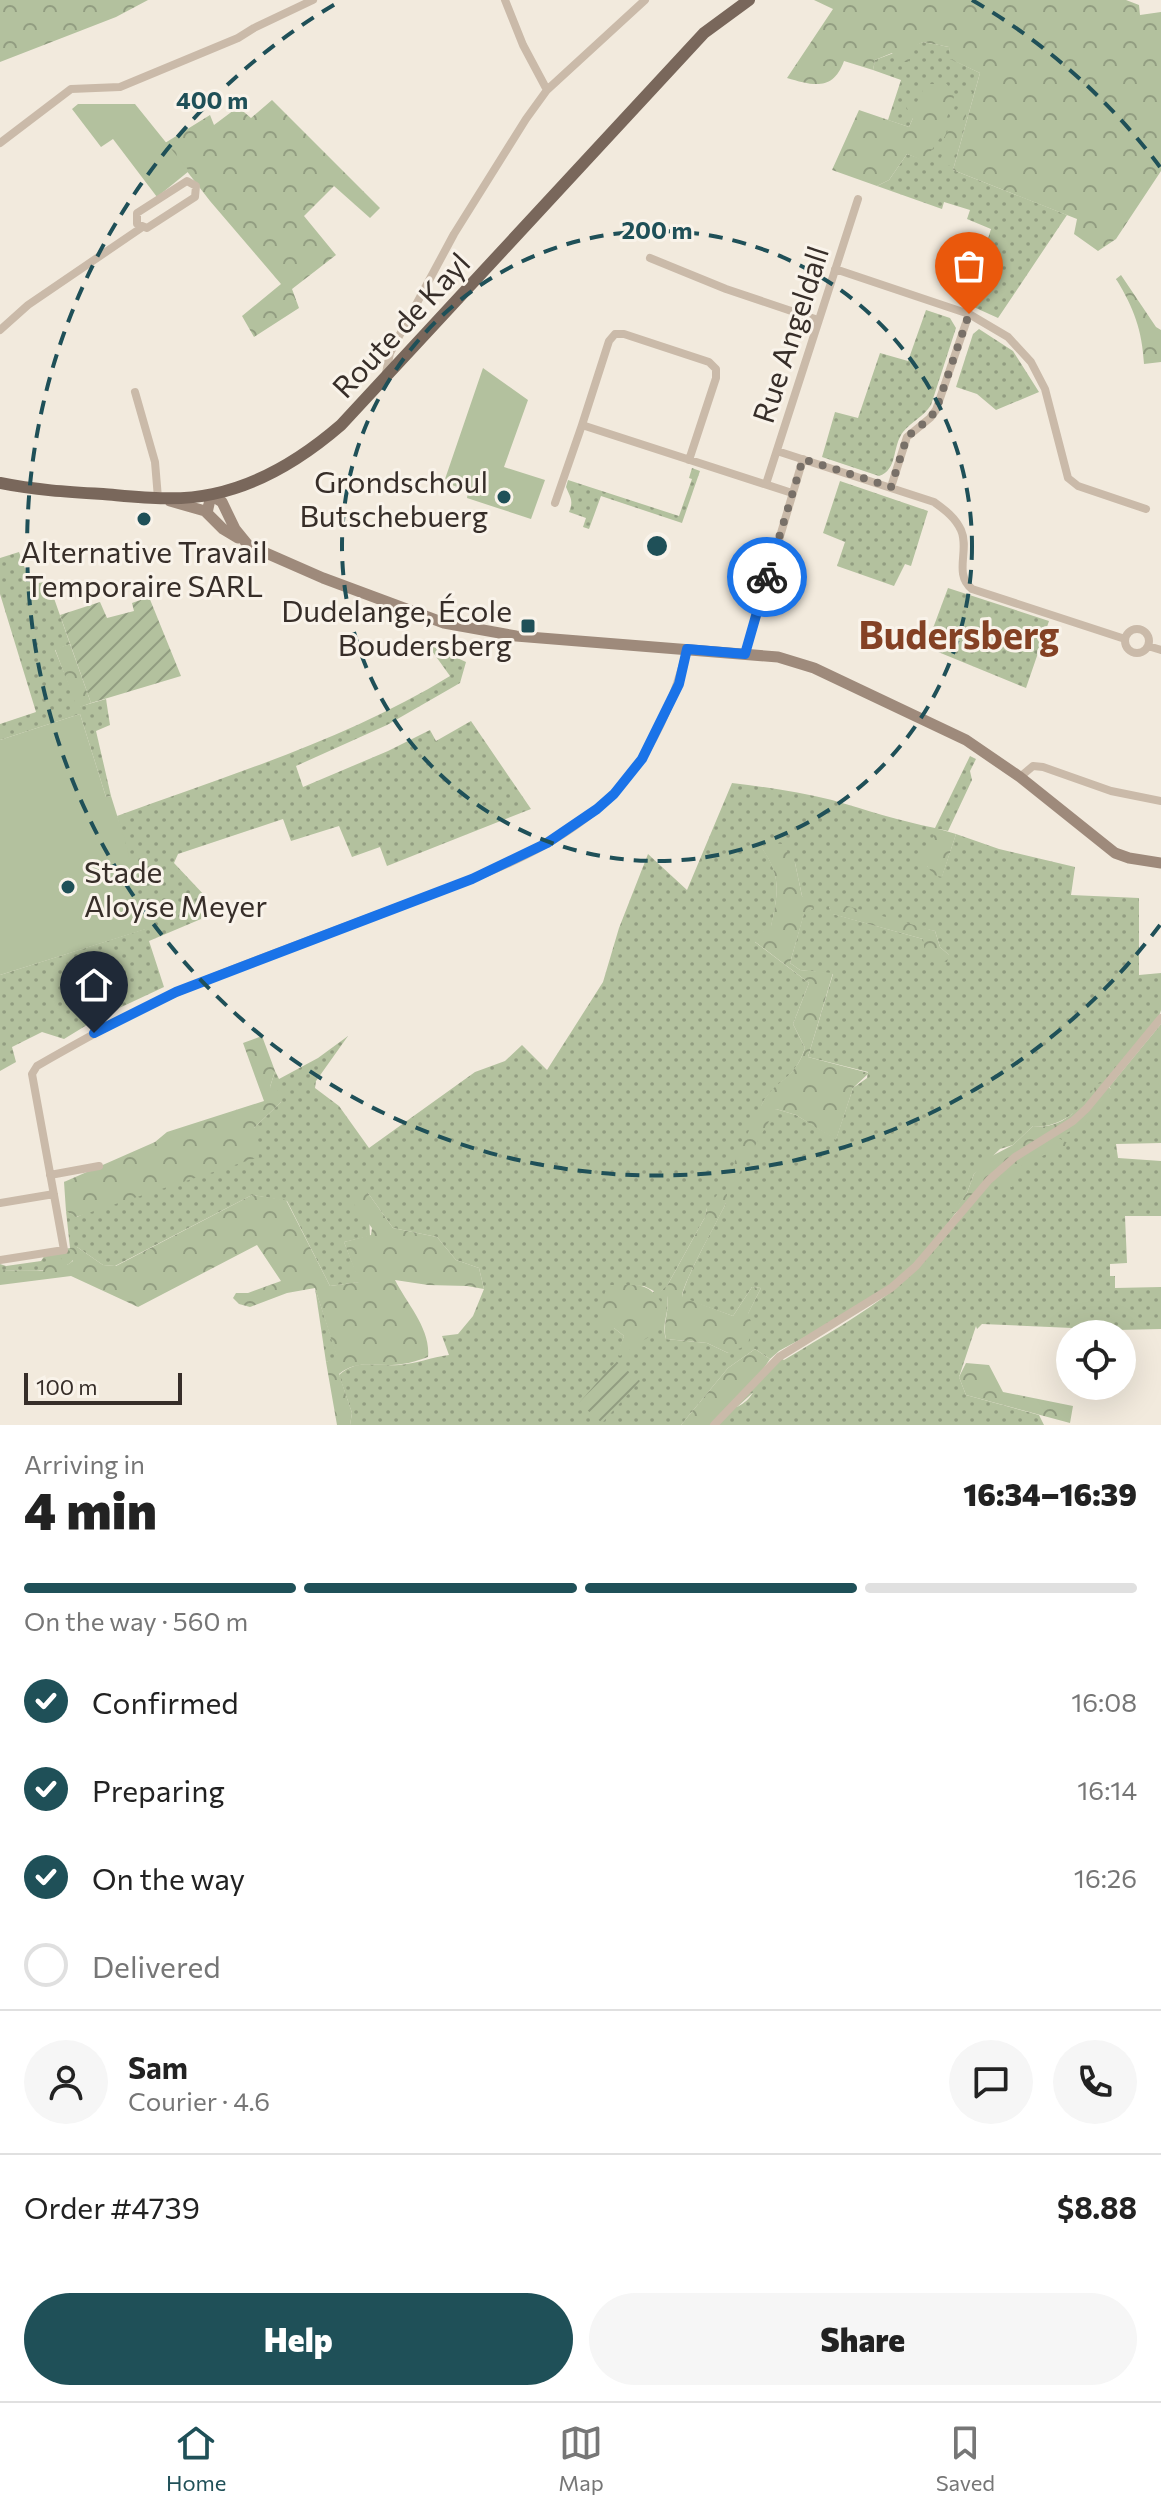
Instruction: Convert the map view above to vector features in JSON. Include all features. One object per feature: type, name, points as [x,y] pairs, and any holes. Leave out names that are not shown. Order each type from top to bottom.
[{"type":"main road","name":"Route de Kayl","points":[[0,483],[29,489],[158,498],[211,495],[241,486],[306,453],[341,425],[704,33],[749,0]]},
{"type":"main road","points":[[207,513],[211,495],[222,502],[235,529],[248,545]]},
{"type":"main road","points":[[158,498],[207,513],[223,529],[248,545],[444,623],[516,636],[778,657],[814,668],[966,740],[1020,777],[1115,853],[1148,863],[1161,863]]},
{"type":"street","points":[[0,143],[71,89],[120,87],[238,38],[313,0]]},
{"type":"street","points":[[505,0],[523,45],[547,90]]},
{"type":"street","points":[[385,378],[390,353],[454,234],[526,119],[547,90],[645,0]]},
{"type":"street","points":[[0,330],[28,305],[141,228],[152,226],[195,197],[196,186],[192,182],[181,183],[142,210],[135,219],[141,228]]},
{"type":"street","name":"Rue Angeldall","points":[[766,484],[858,199]]},
{"type":"street","points":[[650,258],[726,289],[818,320]]},
{"type":"street","points":[[835,269],[969,314],[1008,337],[1031,362],[1045,389],[1068,478],[1078,486],[1146,509]]},
{"type":"street","points":[[891,487],[907,437],[936,410],[969,314]]},
{"type":"street","points":[[555,503],[609,341],[615,334],[624,334],[709,362],[716,369],[716,378],[689,460]]},
{"type":"street","points":[[135,392],[155,462],[158,498]]},
{"type":"street","points":[[582,425],[792,493]]},
{"type":"street","points":[[777,451],[934,502],[951,514],[961,531],[965,551],[961,573],[963,582],[972,589],[1125,639]]},
{"type":"street","name":"Rue Angeldall","points":[[745,654],[803,459]]},
{"type":"street","points":[[1137,629],[1147,635],[1148,646],[1145,651],[1133,653],[1125,645],[1125,639],[1127,634],[1137,629]]},
{"type":"street","points":[[1148,646],[1161,650]]},
{"type":"street","points":[[0,1260],[64,1250],[32,1074],[37,1066],[176,992],[472,879],[547,843],[614,794],[642,759],[679,684],[687,649]]},
{"type":"street","points":[[1020,777],[1033,766],[1043,767],[1111,791],[1161,801]]},
{"type":"street","points":[[714,1425],[779,1357],[891,1288],[916,1266],[997,1172],[1015,1157],[1073,1121],[1087,1108],[1161,1018]]},
{"type":"street","points":[[50,1175],[99,1166]]},
{"type":"street","points":[[0,1203],[54,1194]]},
{"type":"green space","points":[[0,0],[148,0],[116,17],[0,62]]},
{"type":"green space","points":[[814,0],[1126,0],[1139,5],[1140,15],[1161,12],[1161,171],[1116,239],[1098,251],[1074,234],[1077,219],[953,170],[980,73],[950,59],[949,47],[923,42],[913,47],[909,62],[899,62],[892,53],[875,60],[873,70],[844,61],[840,71],[822,84],[787,78],[833,9]]},
{"type":"green space","points":[[923,42],[949,47],[951,59],[980,73],[953,170],[1067,215],[998,318],[967,304],[991,229],[967,219],[970,210],[944,202],[942,209],[877,186],[889,180],[907,154],[924,160],[913,118],[909,127],[888,120],[901,80],[873,70],[875,60]]},
{"type":"green space","points":[[926,84],[947,84],[954,97],[940,138],[924,161],[907,154],[889,180],[877,186],[832,170],[859,110],[909,127],[913,118],[905,105],[917,102]]},
{"type":"green space","points":[[964,86],[972,92],[952,164],[946,167],[940,160],[944,150],[943,140],[962,99],[959,91]]},
{"type":"green space","points":[[272,100],[380,208],[370,218],[334,186],[304,216],[336,255],[292,289],[299,308],[254,337],[242,316],[281,284],[165,143],[210,115],[214,125],[238,107],[251,118]]},
{"type":"green space","points":[[78,104],[135,104],[189,171],[157,197],[113,139],[101,147],[72,109]]},
{"type":"green space","points":[[1121,275],[1161,330],[1161,362],[1144,364],[1136,320],[1116,279]]},
{"type":"green space","points":[[926,310],[950,318],[956,328],[931,405],[903,432],[889,469],[879,476],[822,457],[835,412],[858,418],[880,353],[908,361]]},
{"type":"green space","points":[[979,329],[1013,351],[1039,392],[996,410],[977,394],[956,387],[973,334]]},
{"type":"green space","points":[[483,368],[528,400],[504,467],[545,480],[531,519],[467,498],[468,491],[444,482]]},
{"type":"green space","points":[[692,468],[700,471],[682,523],[601,496],[589,529],[583,527],[586,518],[569,512],[568,480],[679,516],[692,479],[689,478]]},
{"type":"green space","points":[[840,481],[928,511],[911,566],[905,564],[894,586],[837,566],[845,542],[823,533]]},
{"type":"green space","points":[[19,552],[31,585],[48,581],[70,644],[55,650],[78,707],[106,699],[110,725],[96,731],[111,796],[106,797],[80,714],[0,740],[0,724],[36,712],[0,594],[0,558]]},
{"type":"green space","points":[[948,588],[1049,621],[1026,688],[926,647]]},
{"type":"green space","points":[[149,597],[181,676],[91,703],[60,615],[100,602],[107,618],[134,611],[132,603]]},
{"type":"green space","points":[[70,644],[91,703],[77,708],[55,649]]},
{"type":"green space","points":[[427,644],[466,662],[460,683],[387,725],[296,766],[303,787],[430,730],[436,741],[471,721],[531,809],[387,866],[380,847],[352,857],[339,826],[291,841],[283,819],[178,854],[174,863],[206,897],[201,919],[149,941],[164,987],[100,1017],[64,1039],[42,1032],[12,1047],[16,1062],[0,1071],[0,975],[145,929],[117,816],[287,754],[371,719],[411,698],[450,676]]},
{"type":"green space","name":"Stade Aloyse Meyer","points":[[80,714],[106,797],[111,796],[126,844],[146,929],[0,975],[0,740]]},
{"type":"green space","points":[[970,756],[976,759],[970,771],[972,780],[948,831],[939,829],[927,866],[942,876],[956,834],[999,849],[1075,867],[1071,895],[1139,898],[1139,975],[1161,973],[1160,1014],[1106,1082],[1079,1109],[1049,1125],[1033,1126],[1013,1145],[1000,1149],[974,1174],[967,1193],[953,1213],[957,1211],[926,1250],[900,1276],[865,1303],[770,1359],[755,1349],[728,1368],[681,1425],[350,1425],[352,1413],[339,1375],[360,1365],[405,1364],[449,1355],[442,1336],[458,1334],[473,1316],[484,1289],[479,1268],[456,1260],[437,1237],[393,1228],[368,1193],[370,1236],[344,1242],[360,1282],[330,1286],[287,1201],[252,1195],[115,1266],[103,1265],[77,1247],[73,1260],[60,1268],[0,1270],[0,1264],[6,1266],[41,1261],[47,1252],[70,1248],[66,1211],[77,1217],[254,1128],[281,1102],[270,1087],[275,1071],[279,1079],[318,1058],[348,1036],[316,1081],[315,1088],[339,1106],[369,1148],[475,1072],[505,1061],[522,1045],[547,1070],[603,982],[619,928],[648,854],[687,890],[732,783],[820,797],[935,828]],"holes":[[[762,848],[795,863],[802,896],[813,908],[804,913],[790,963],[800,970],[833,974],[808,1057],[868,1072],[867,1078],[853,1088],[836,1139],[796,1115],[776,1109],[757,1118],[762,1103],[792,1072],[805,1048],[793,1024],[809,983],[755,942],[756,937],[771,927],[775,904],[777,885]],[[829,907],[935,931],[940,947],[949,955],[923,939],[833,914]],[[726,1203],[694,1266],[682,1298],[733,1316],[752,1287],[761,1288],[728,1353],[707,1343],[666,1339],[665,1334],[667,1296],[660,1292],[667,1286],[707,1208]],[[608,1285],[644,1286],[654,1291],[618,1354],[624,1336],[614,1328]]]},
{"type":"green space","points":[[939,829],[956,834],[942,877],[915,862]]},
{"type":"green space","points":[[772,843],[782,844],[795,863],[802,896],[815,902],[813,908],[804,914],[790,963],[800,970],[833,973],[808,1057],[869,1073],[853,1088],[836,1140],[796,1115],[776,1109],[732,1186],[725,1182],[763,1102],[796,1067],[805,1048],[793,1024],[809,983],[754,941],[771,926],[776,894],[775,876],[761,847]]},
{"type":"green space","points":[[833,902],[935,931],[940,947],[949,955],[947,962],[933,959],[925,952],[923,939],[832,914],[829,907]]},
{"type":"green space","points":[[1161,1024],[1161,1143],[1116,1144],[1118,1158],[1161,1161],[1161,1216],[1125,1216],[1127,1263],[1110,1264],[1110,1276],[1115,1276],[1115,1288],[1161,1287],[1161,1329],[1136,1330],[1136,1320],[1056,1320],[1056,1327],[982,1324],[977,1329],[976,1326],[959,1377],[966,1395],[1039,1415],[1044,1425],[714,1425],[733,1404],[737,1407],[747,1401],[779,1357],[784,1360],[842,1325],[910,1276],[999,1173],[1029,1147],[1111,1089],[1109,1087]]},
{"type":"green space","points":[[262,1036],[275,1071],[270,1087],[279,1091],[281,1102],[254,1128],[259,1157],[76,1217],[66,1211],[64,1182],[155,1142],[167,1132],[264,1101],[243,1043]]},
{"type":"green space","points":[[1102,1083],[1111,1089],[1103,1105],[1082,1125],[1057,1137],[1069,1144],[1022,1165],[1012,1187],[997,1183],[1012,1161],[965,1209],[951,1214],[986,1159],[1013,1145],[1033,1126],[1062,1121],[1085,1101],[1097,1084]]},
{"type":"green space","points":[[720,1191],[727,1194],[726,1203],[682,1297],[733,1316],[752,1287],[761,1288],[748,1314],[752,1324],[748,1345],[728,1353],[707,1343],[666,1339],[667,1296],[663,1297],[659,1292],[667,1286],[707,1208]]},
{"type":"green space","points":[[358,1192],[368,1193],[393,1228],[437,1237],[456,1260],[479,1268],[484,1289],[395,1280],[422,1327],[428,1357],[402,1364],[354,1366],[339,1374],[352,1413],[350,1425],[337,1425],[326,1362],[337,1357],[315,1288],[287,1293],[250,1307],[239,1304],[233,1298],[236,1293],[248,1293],[281,1281],[257,1245],[138,1307],[71,1276],[0,1285],[0,1270],[43,1271],[48,1257],[58,1255],[67,1265],[73,1261],[70,1248],[77,1247],[103,1265],[116,1266],[252,1195],[286,1200],[330,1286],[359,1282],[344,1242],[371,1235],[372,1228],[350,1199]]},
{"type":"green space","points":[[607,1285],[643,1286],[667,1311],[653,1334],[620,1356],[617,1354],[624,1336],[614,1328],[602,1328],[597,1322]]},
{"type":"green space","points":[[315,1288],[338,1358],[326,1362]]},
{"type":"green space","points":[[755,1349],[770,1359],[759,1375],[758,1388],[737,1407],[734,1404],[714,1425],[681,1425],[728,1368]]},
{"type":"green space","points":[[616,1361],[640,1381],[602,1423],[579,1403]]},
{"type":"green space","points":[[966,1363],[989,1365],[1003,1392],[1073,1406],[1070,1423],[966,1395],[959,1377]]},
{"type":"way so far","points":[[767,577],[803,459],[891,487],[907,437],[936,410],[969,314]]},
{"type":"place","name":"Grondschoul Butschebuerg","points":[[504,497]]},
{"type":"place","name":"Alternative Travail Temporaire SARL","points":[[144,519]]},
{"type":"place","name":"Dudelange, École Boudersberg","points":[[528,626]]},
{"type":"place","name":"Stade Aloyse Meyer","points":[[68,887]]},
{"type":"district","name":"Budersberg","points":[[959,633]]},
{"type":"route","points":[[94,1033],[224,972],[510,863],[574,826],[614,794],[642,759],[679,684],[687,649],[745,654],[767,577]]}]
